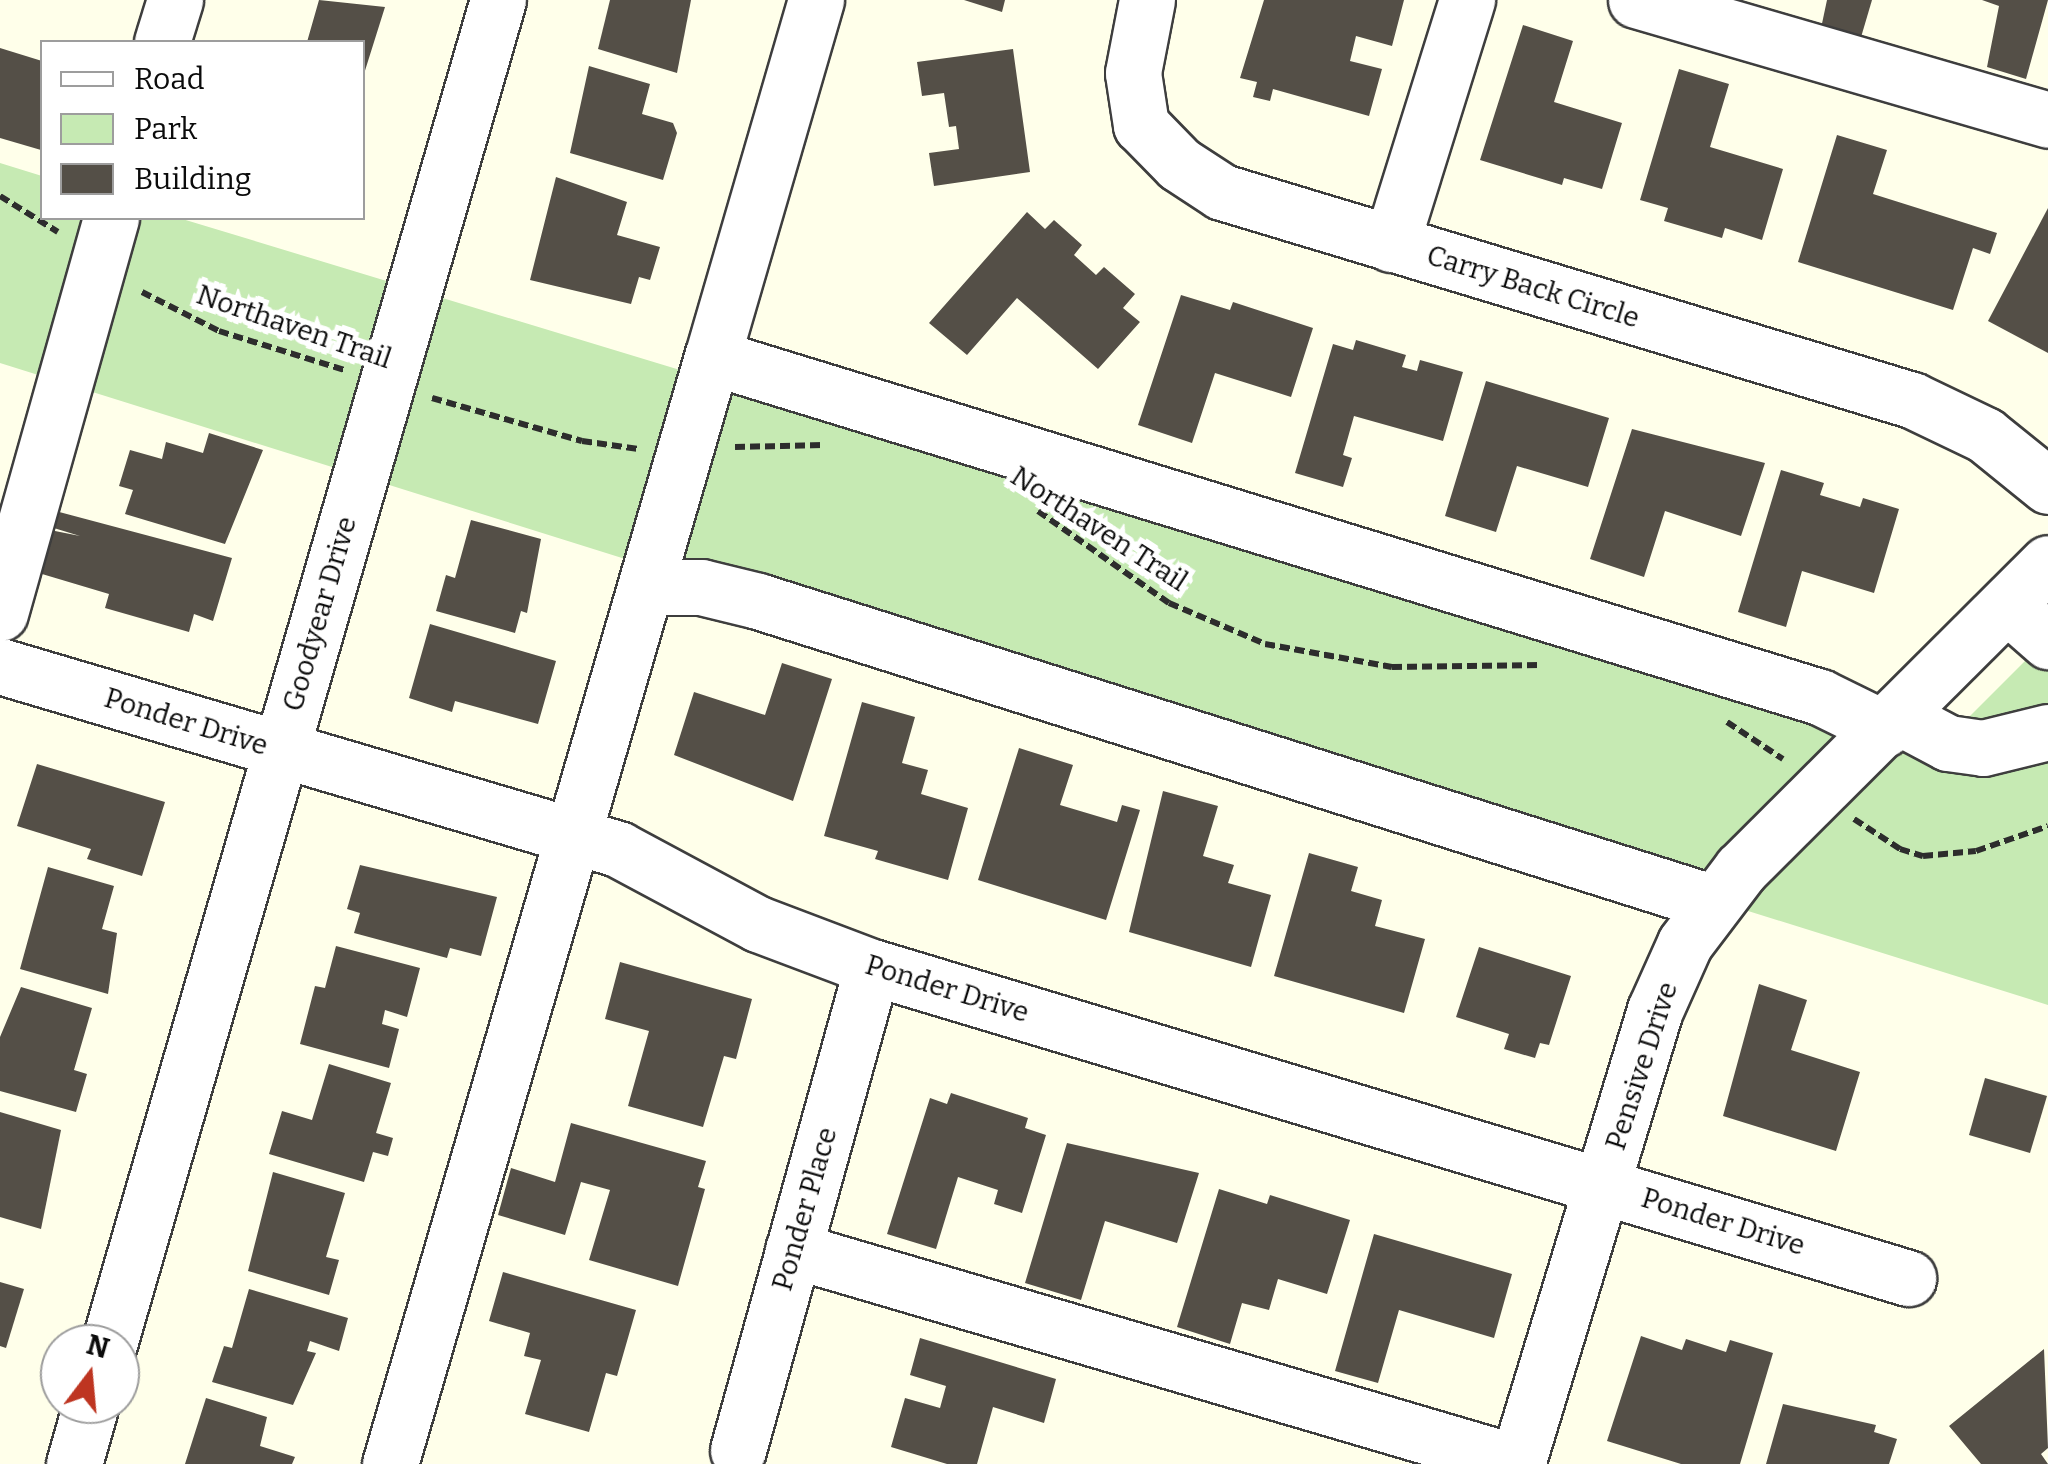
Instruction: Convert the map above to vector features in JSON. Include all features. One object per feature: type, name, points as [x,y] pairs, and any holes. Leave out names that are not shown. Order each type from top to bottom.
[{"type":"street","points":[[163,40],[174,0]]},
{"type":"street","name":"Goodyear Drive","points":[[115,1324],[498,0]]},
{"type":"street","points":[[390,1464],[816,0]]},
{"type":"street","name":"Carry Back Circle","points":[[1147,0],[1132,73],[1141,125],[1180,164],[1222,192],[1912,400],[1985,435],[2048,486]]},
{"type":"street","points":[[1391,244],[1467,0]]},
{"type":"street","points":[[1636,0],[2048,120]]},
{"type":"street","points":[[0,613],[104,240]]},
{"type":"street","points":[[712,357],[1820,697],[1948,742],[1983,748],[2048,732]]},
{"type":"street","name":"Pensive Drive","points":[[1518,1464],[1655,1010],[1711,902],[2048,563]]},
{"type":"street","points":[[646,587],[701,587],[758,601],[1711,902]]},
{"type":"street","points":[[2007,605],[2048,641]]},
{"type":"street","name":"Ponder Drive","points":[[0,666],[570,835],[658,865],[758,924],[872,967],[1908,1278]]},
{"type":"street","name":"Ponder Place","points":[[738,1450],[872,967]]},
{"type":"street","points":[[793,1250],[1518,1464]]},
{"type":"street","points":[[74,1464],[86,1424]]},
{"type":"path","name":"Northaven Trail","points":[[0,196],[40,213]]},
{"type":"path","name":"Northaven Trail","points":[[57,220],[104,240],[155,301],[219,331],[582,441],[683,450],[832,446]]},
{"type":"path","name":"Northaven Trail","points":[[1024,503],[1168,603],[1264,644],[1392,667],[1547,665]]},
{"type":"path","points":[[1714,714],[1822,792],[1870,833],[1923,856],[1976,851],[2048,826]]},
{"type":"green space","points":[[0,163],[40,175],[40,220],[186,220],[1935,751],[2048,638],[2048,1005],[0,363]]},
{"type":"building","points":[[319,0],[385,7],[365,71],[365,40],[308,40]]},
{"type":"building","points":[[610,0],[691,0],[677,73],[598,49]]},
{"type":"building","points":[[964,0],[1005,0],[1002,12]]},
{"type":"building","points":[[1264,0],[1404,0],[1392,46],[1356,36],[1350,61],[1382,69],[1369,116],[1273,89],[1270,101],[1253,97],[1257,82],[1240,78]]},
{"type":"building","points":[[1827,0],[1872,0],[1859,44],[1820,33]]},
{"type":"building","points":[[1982,0],[2048,0],[2026,79],[1987,67],[1999,6]]},
{"type":"building","points":[[1523,25],[1573,41],[1554,102],[1622,123],[1602,189],[1564,178],[1562,185],[1480,160]]},
{"type":"building","points":[[0,48],[40,60],[40,150],[0,138]]},
{"type":"building","points":[[1013,49],[1030,172],[934,186],[929,153],[959,149],[956,126],[949,127],[944,93],[922,96],[917,62]]},
{"type":"building","points":[[589,66],[650,84],[642,114],[673,123],[677,133],[663,180],[570,153]]},
{"type":"building","points":[[1679,69],[1729,84],[1710,147],[1783,169],[1762,240],[1725,228],[1722,238],[1664,221],[1668,208],[1640,200]]},
{"type":"building","points":[[1837,135],[1887,150],[1873,194],[1997,233],[1990,254],[1973,248],[1953,310],[1798,262]]},
{"type":"building","points":[[556,177],[627,202],[617,235],[660,247],[650,280],[639,277],[631,304],[530,280]]},
{"type":"building","points":[[2048,208],[2048,353],[1988,321]]},
{"type":"building","points":[[1027,212],[1045,229],[1054,220],[1082,245],[1074,255],[1096,275],[1104,267],[1135,294],[1123,308],[1140,322],[1098,369],[1017,298],[967,355],[929,323]]},
{"type":"building","points":[[1181,295],[1230,310],[1233,302],[1313,328],[1291,397],[1215,373],[1192,443],[1138,425]]},
{"type":"building","points":[[1356,340],[1406,355],[1402,367],[1417,371],[1420,360],[1463,372],[1443,441],[1354,416],[1343,455],[1352,458],[1343,487],[1295,473],[1333,344],[1353,350]]},
{"type":"building","points":[[1486,381],[1609,418],[1588,487],[1517,466],[1496,532],[1445,516]]},
{"type":"building","points":[[1632,429],[1765,463],[1741,536],[1665,511],[1644,577],[1590,559]]},
{"type":"building","points":[[209,433],[263,450],[225,544],[125,514],[133,490],[119,486],[130,450],[162,459],[166,442],[203,453]]},
{"type":"building","points":[[1781,470],[1824,483],[1820,495],[1860,507],[1863,498],[1899,509],[1874,593],[1802,571],[1786,627],[1738,612]]},
{"type":"building","points":[[48,509],[232,558],[213,621],[194,614],[189,632],[105,608],[109,594],[32,571],[45,529],[80,536],[44,525]]},
{"type":"building","points":[[471,520],[541,539],[527,613],[521,611],[515,633],[436,611],[446,575],[455,578]]},
{"type":"building","points":[[430,624],[556,661],[538,724],[455,701],[452,712],[409,698]]},
{"type":"building","points":[[782,663],[832,679],[793,801],[674,755],[694,692],[765,715]]},
{"type":"building","points":[[862,702],[915,717],[902,763],[928,770],[921,794],[968,808],[948,880],[875,859],[878,851],[824,836]]},
{"type":"building","points":[[1019,748],[1073,765],[1060,805],[1117,822],[1122,805],[1140,810],[1106,920],[978,880]]},
{"type":"building","points":[[37,764],[165,802],[142,876],[87,859],[91,849],[17,826]]},
{"type":"building","points":[[1163,791],[1218,806],[1203,856],[1234,865],[1228,883],[1271,895],[1251,967],[1129,932]]},
{"type":"building","points":[[1309,853],[1358,867],[1351,891],[1382,900],[1375,926],[1425,939],[1404,1013],[1274,976]]},
{"type":"building","points":[[360,865],[497,897],[481,956],[450,948],[447,958],[354,933],[360,913],[347,909]]},
{"type":"building","points":[[48,867],[114,886],[102,929],[117,933],[108,994],[20,969]]},
{"type":"building","points":[[336,946],[420,968],[407,1017],[385,1010],[382,1024],[399,1029],[389,1068],[300,1044],[315,986],[325,988]]},
{"type":"building","points":[[1479,947],[1571,976],[1549,1045],[1540,1043],[1535,1058],[1504,1049],[1509,1034],[1456,1017]]},
{"type":"building","points":[[620,962],[752,999],[736,1059],[724,1056],[703,1127],[628,1106],[649,1031],[605,1019]]},
{"type":"building","points":[[1759,984],[1807,1000],[1791,1050],[1860,1072],[1836,1151],[1723,1116]]},
{"type":"building","points":[[21,987],[92,1008],[74,1070],[87,1074],[76,1112],[0,1091],[0,1037]]},
{"type":"building","points":[[329,1064],[391,1083],[376,1133],[393,1138],[388,1156],[373,1152],[364,1182],[269,1154],[282,1111],[312,1120]]},
{"type":"building","points":[[1985,1078],[2047,1096],[2030,1153],[1969,1135]]},
{"type":"building","points":[[951,1093],[1028,1118],[1025,1128],[1046,1135],[1022,1213],[994,1204],[998,1190],[958,1177],[936,1249],[887,1234],[930,1098],[947,1104]]},
{"type":"building","points":[[0,1112],[61,1130],[41,1229],[0,1217]]},
{"type":"building","points":[[571,1123],[706,1161],[698,1187],[705,1189],[678,1286],[589,1260],[610,1190],[581,1182],[565,1235],[498,1215],[511,1168],[555,1182]]},
{"type":"building","points":[[1067,1143],[1199,1173],[1177,1243],[1105,1221],[1081,1300],[1025,1283]]},
{"type":"building","points":[[273,1172],[345,1193],[326,1257],[339,1260],[329,1295],[248,1271]]},
{"type":"building","points":[[1219,1189],[1267,1204],[1270,1195],[1350,1220],[1327,1294],[1278,1279],[1269,1310],[1242,1303],[1230,1344],[1177,1327]]},
{"type":"building","points":[[1374,1234],[1512,1274],[1494,1338],[1399,1310],[1378,1383],[1335,1371]]},
{"type":"building","points":[[503,1272],[636,1310],[617,1376],[606,1373],[589,1432],[525,1414],[541,1360],[524,1356],[530,1333],[489,1321]]},
{"type":"building","points":[[0,1282],[24,1289],[6,1348],[0,1346]]},
{"type":"building","points":[[249,1289],[348,1318],[339,1351],[310,1341],[307,1351],[316,1353],[293,1405],[212,1382],[224,1346],[232,1348]]},
{"type":"building","points":[[1641,1336],[1682,1350],[1686,1339],[1726,1352],[1730,1340],[1773,1353],[1740,1464],[1681,1464],[1607,1441]]},
{"type":"building","points":[[920,1338],[1056,1379],[1044,1423],[993,1407],[977,1464],[947,1464],[891,1447],[905,1398],[940,1408],[946,1386],[910,1375]]},
{"type":"building","points":[[2044,1349],[2048,1448],[2041,1454],[2048,1464],[1981,1464],[1949,1426]]},
{"type":"building","points":[[206,1398],[267,1417],[260,1446],[295,1457],[292,1464],[185,1464]]},
{"type":"building","points":[[1783,1404],[1876,1425],[1874,1432],[1897,1439],[1889,1464],[1766,1464]]}]
